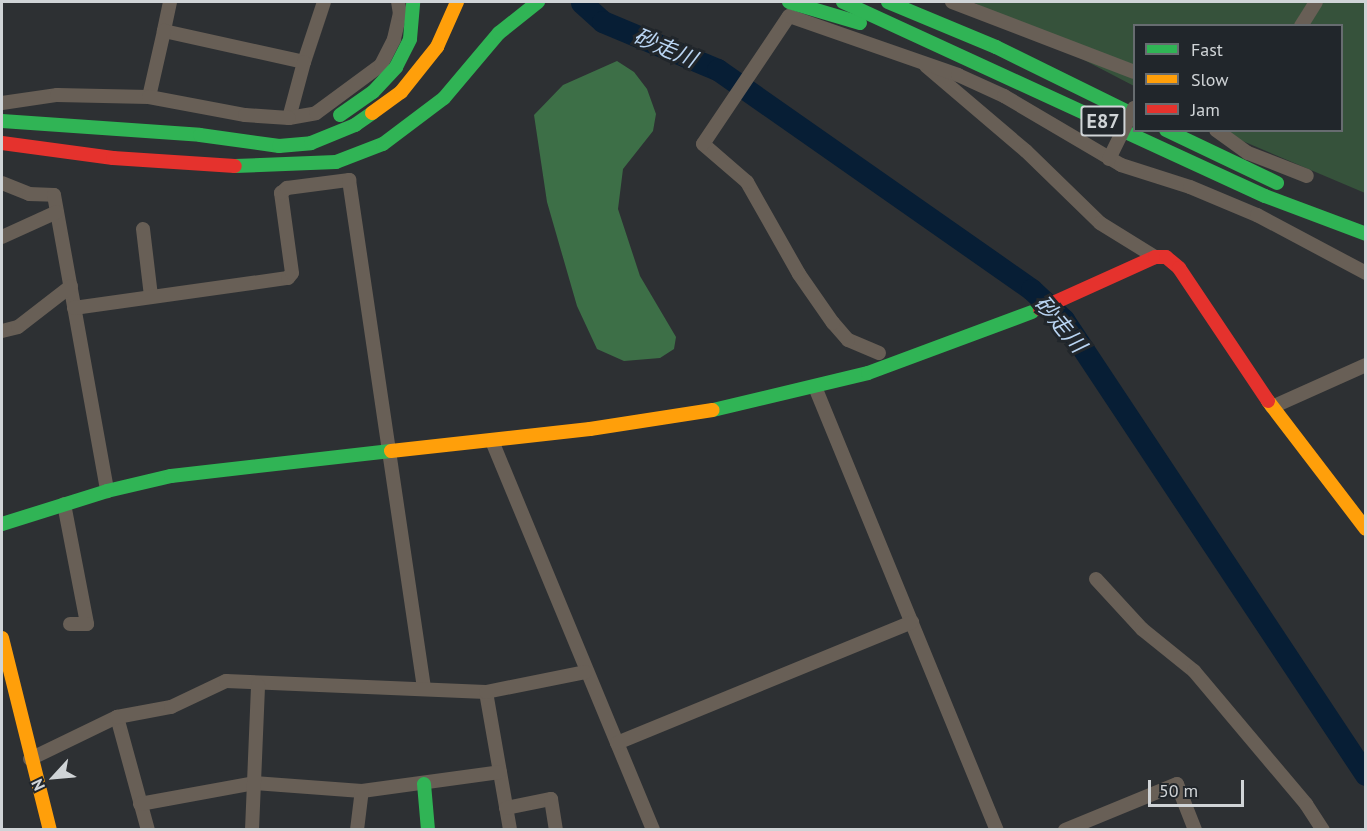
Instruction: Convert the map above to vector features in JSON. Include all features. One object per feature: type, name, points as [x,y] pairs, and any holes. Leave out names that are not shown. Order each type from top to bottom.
[{"type":"main road","points":[[253,144],[324,123],[373,92],[396,67],[405,51],[413,26],[413,2]]},
{"type":"main road","points":[[2,121],[200,135],[253,144],[311,143],[341,132],[378,110],[415,77],[437,46],[457,2]]},
{"type":"main road","points":[[290,164],[354,143],[402,111],[442,63],[473,2]]},
{"type":"main road","points":[[2,143],[113,158],[237,166],[336,162],[402,132],[444,98],[499,33],[538,2]]},
{"type":"main road","points":[[789,2],[842,16],[982,70],[995,69]]},
{"type":"main road","name":"E87","points":[[843,2],[995,69],[1191,163],[1365,234]]},
{"type":"main road","name":"E87","points":[[888,2],[996,47],[1133,115]]},
{"type":"main road","points":[[1170,132],[1293,189]]},
{"type":"main road","points":[[1313,198],[1365,219]]},
{"type":"main road","points":[[2,524],[107,490],[171,476],[492,441],[678,417],[815,387],[961,342],[1155,257],[1166,257],[1179,268],[1272,407],[1365,529]]},
{"type":"main road","points":[[2,638],[30,759],[50,830]]},
{"type":"main road","points":[[424,784],[428,830]]},
{"type":"street","points":[[149,97],[170,2]]},
{"type":"street","points":[[289,118],[304,62],[324,2]]},
{"type":"street","points":[[2,103],[57,95],[149,97],[245,115],[289,118],[316,112],[381,65],[394,39],[400,14],[398,2]]},
{"type":"street","points":[[952,2],[1133,72]]},
{"type":"street","points":[[1302,24],[1316,2]]},
{"type":"street","points":[[879,353],[849,340],[832,323],[747,182],[703,144],[789,16],[921,60],[1004,96],[1109,159],[1257,215],[1365,273]]},
{"type":"street","points":[[164,31],[304,62]]},
{"type":"street","points":[[921,60],[1026,151],[1080,207],[1155,257]]},
{"type":"street","points":[[1109,159],[1133,110]]},
{"type":"street","points":[[1222,132],[1248,153],[1307,176]]},
{"type":"street","points":[[74,308],[289,278],[280,193],[286,188],[349,180],[424,688]]},
{"type":"street","points":[[2,183],[29,194],[54,195],[57,212],[61,217],[74,308],[107,490]]},
{"type":"street","points":[[2,237],[57,212]]},
{"type":"street","points":[[143,229],[151,296]]},
{"type":"street","points":[[2,331],[18,327],[71,286]]},
{"type":"street","points":[[1272,407],[1365,365]]},
{"type":"street","points":[[815,387],[997,830]]},
{"type":"street","points":[[492,441],[585,672],[653,830]]},
{"type":"street","points":[[64,504],[87,624],[70,624]]},
{"type":"street","points":[[1096,579],[1142,629],[1194,671],[1306,804],[1323,830]]},
{"type":"street","points":[[617,743],[912,622]]},
{"type":"street","points":[[30,759],[117,717],[171,707],[226,681],[258,685],[424,688],[486,692],[585,672]]},
{"type":"street","points":[[252,830],[258,685]]},
{"type":"street","points":[[486,692],[510,830]]},
{"type":"street","points":[[117,717],[148,830]]},
{"type":"street","points":[[140,804],[254,783],[363,792],[500,772]]},
{"type":"street","points":[[1065,830],[1177,784],[1196,830]]},
{"type":"street","points":[[357,830],[363,792]]},
{"type":"street","points":[[506,808],[551,799],[556,830]]},
{"type":"green space","points":[[973,2],[1365,2],[1365,193],[1221,132],[1343,132],[1343,24],[1133,24],[1133,85]]},
{"type":"green space","points":[[617,61],[634,72],[647,89],[656,114],[653,131],[623,169],[618,209],[640,276],[676,337],[674,349],[660,358],[624,361],[597,349],[577,306],[547,202],[534,115],[563,85]]},
{"type":"waterway","name":"砂走川","points":[[582,3],[603,22],[718,70],[1032,290],[1064,320],[1366,775]]},
{"type":"traffic: fast","points":[[340,115],[373,92],[396,67],[410,39],[413,2]]},
{"type":"traffic: fast","points":[[235,166],[336,162],[383,144],[444,98],[499,33],[538,2]]},
{"type":"traffic: fast","points":[[789,2],[860,23]]},
{"type":"traffic: fast","points":[[843,2],[1265,196],[1366,234]]},
{"type":"traffic: fast","points":[[888,2],[996,47],[1133,115]]},
{"type":"traffic: fast","points":[[2,121],[200,135],[279,146],[311,143],[355,125],[372,113]]},
{"type":"traffic: fast","points":[[1170,132],[1277,183]]},
{"type":"traffic: fast","points":[[713,410],[868,373],[1032,312]]},
{"type":"traffic: fast","points":[[2,524],[107,491],[171,476],[391,451]]},
{"type":"traffic: fast","points":[[424,784],[428,830]]},
{"type":"traffic: slow","points":[[372,113],[401,92],[437,47],[457,2]]},
{"type":"traffic: slow","points":[[1268,401],[1366,529]]},
{"type":"traffic: slow","points":[[391,451],[590,429],[713,410]]},
{"type":"traffic: slow","points":[[2,638],[50,830]]},
{"type":"traffic: jam","points":[[2,143],[113,158],[235,166]]},
{"type":"traffic: jam","points":[[1040,309],[1155,257],[1166,257],[1179,268],[1268,401]]}]
